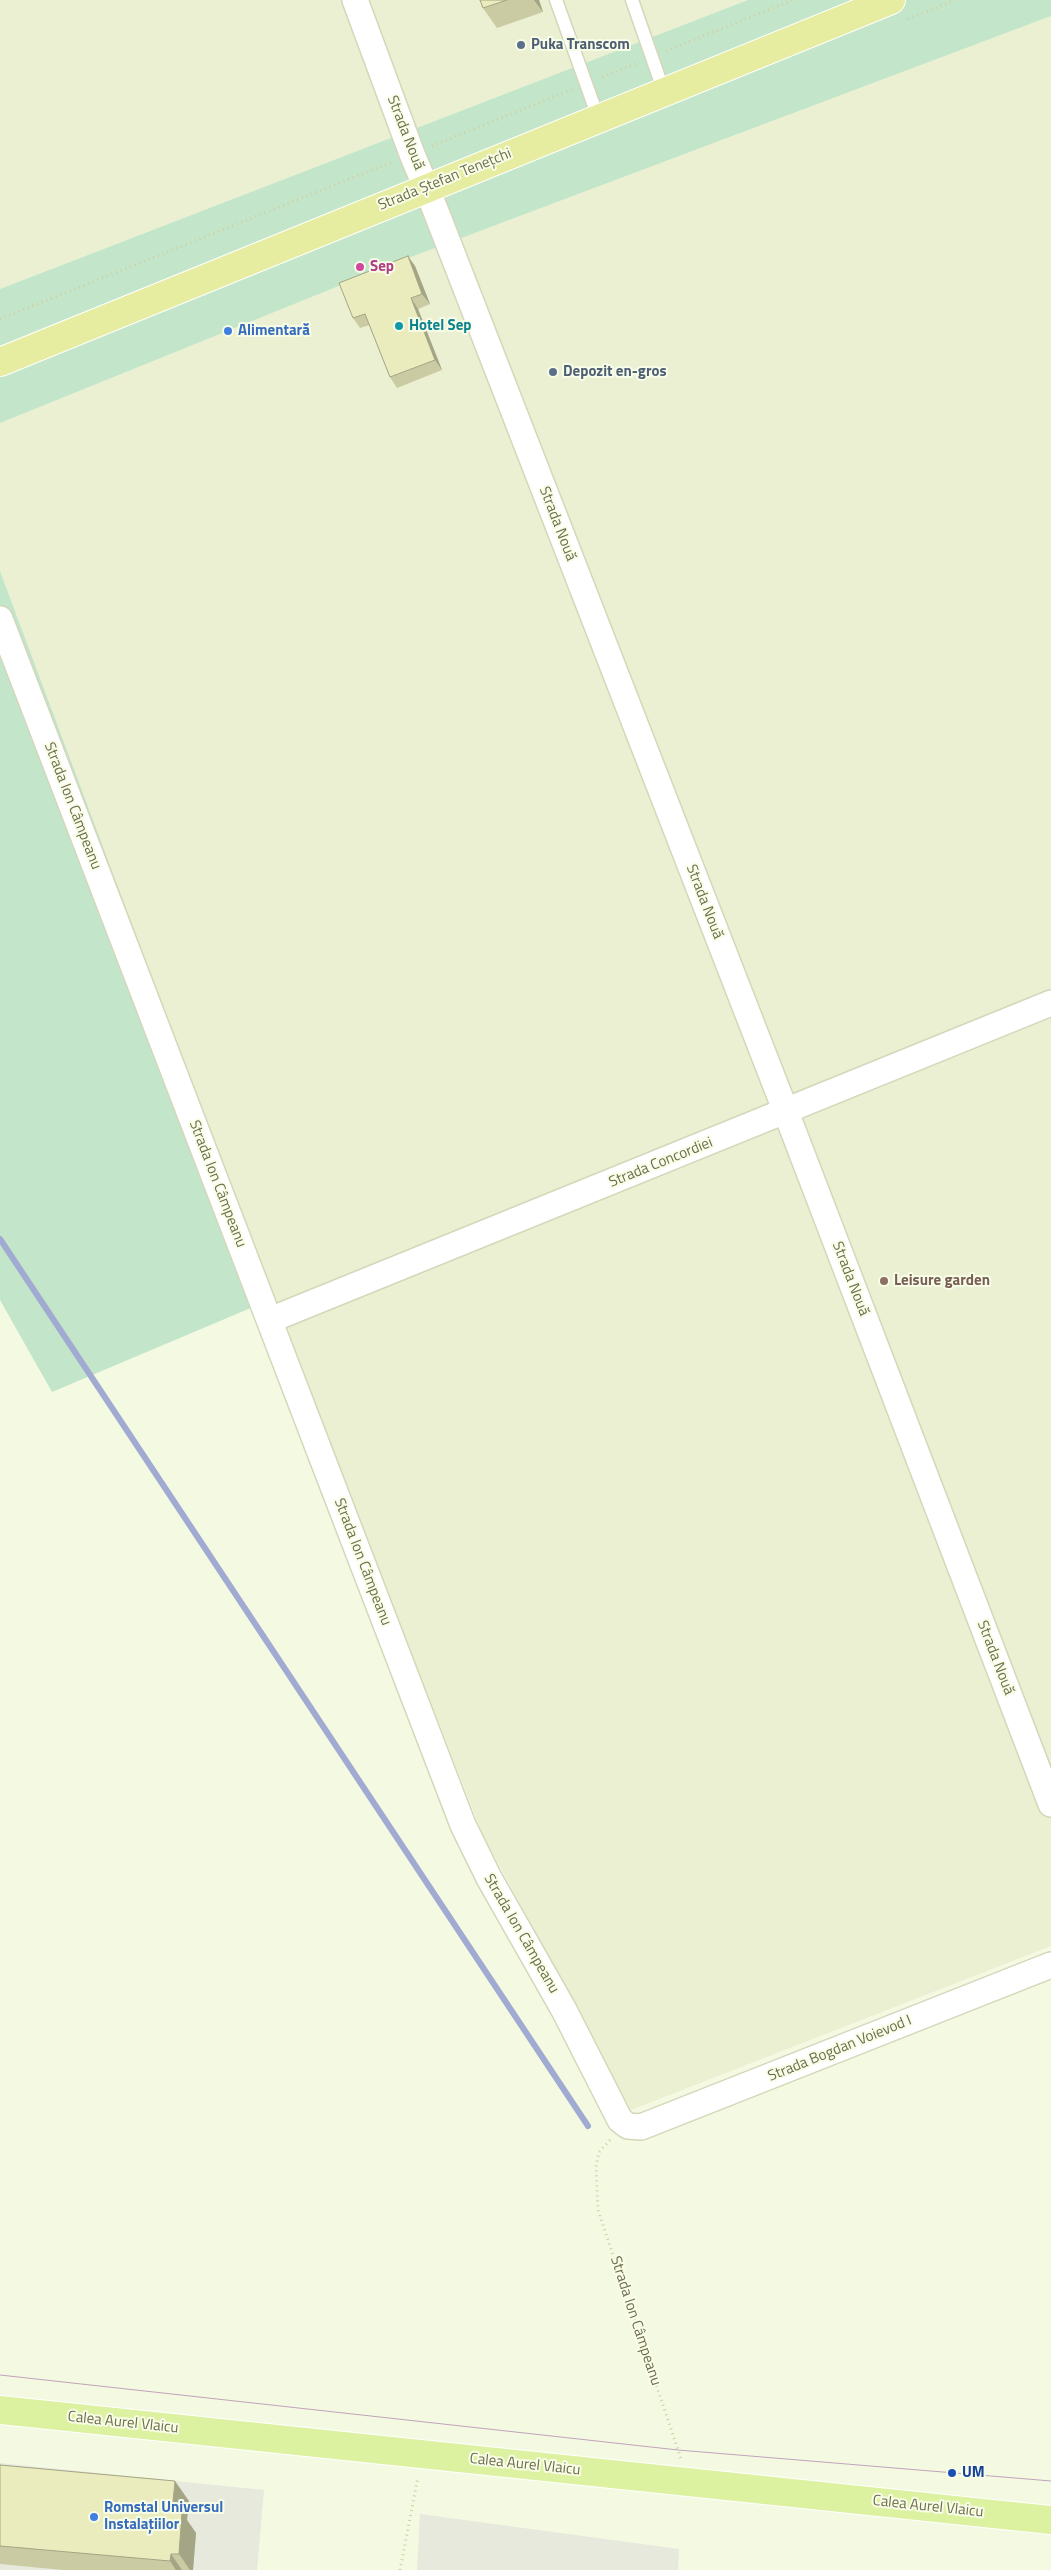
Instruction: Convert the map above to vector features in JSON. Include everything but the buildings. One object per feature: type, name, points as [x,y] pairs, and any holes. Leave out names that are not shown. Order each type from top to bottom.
[{"type":"highway","name":"Strada Ștefan Tenețchi","points":[[0,362],[598,117],[891,0]]},
{"type":"main road","name":"Calea Aurel Vlaicu","points":[[0,2410],[1051,2520]]},
{"type":"street","name":"Strada Nouă","points":[[355,0],[786,1112],[1051,1804]]},
{"type":"street","name":"Strada Ion Câmpeanu","points":[[0,619],[473,1846],[564,2010],[620,2120],[628,2126]]},
{"type":"street","name":"Strada Concordiei","points":[[270,1320],[1051,1003]]},
{"type":"street","name":"Strada Bogdan Voievod I","points":[[628,2126],[634,2128],[650,2124],[1051,1965]]},
{"type":"lane","points":[[556,0],[598,117]]},
{"type":"lane","points":[[632,0],[664,92]]},
{"type":"path","name":"Strada Ion Câmpeanu","points":[[628,2126],[599,2152],[596,2167],[598,2210],[690,2482]]},
{"type":"path","points":[[400,2570],[422,2454]]},
{"type":"shaded area","points":[[0,0],[748,0],[0,289]]},
{"type":"shaded area","points":[[748,0],[1051,0],[1051,16],[403,260],[0,423],[0,289]]},
{"type":"shaded area","points":[[1051,16],[1051,1946],[631,2110],[483,1835],[272,1299],[0,571],[0,423],[403,260]]},
{"type":"shaded area","points":[[0,571],[272,1299],[52,1392],[0,1300]]},
{"type":"shaded area","points":[[0,2463],[264,2490],[257,2570],[0,2570]]},
{"type":"shaded area","points":[[420,2514],[679,2549],[678,2570],[417,2570]]},
{"type":"waterway","points":[[0,1239],[588,2126]]},
{"type":"tram line","points":[[0,2375],[678,2450],[1051,2481]]},
{"type":"place","name":"Puka Transcom","points":[[521,45]]},
{"type":"place","name":"Sep","points":[[360,267]]},
{"type":"place","name":"Hotel Sep","points":[[399,326]]},
{"type":"place","name":"Alimentară","points":[[228,331]]},
{"type":"place","name":"Depozit en-gros","points":[[553,372]]},
{"type":"place","name":"Leisure garden","points":[[884,1281]]},
{"type":"place","name":"UM","points":[[952,2473]]},
{"type":"place","name":"Romstal Universul Instalațiilor","points":[[94,2517]]}]
